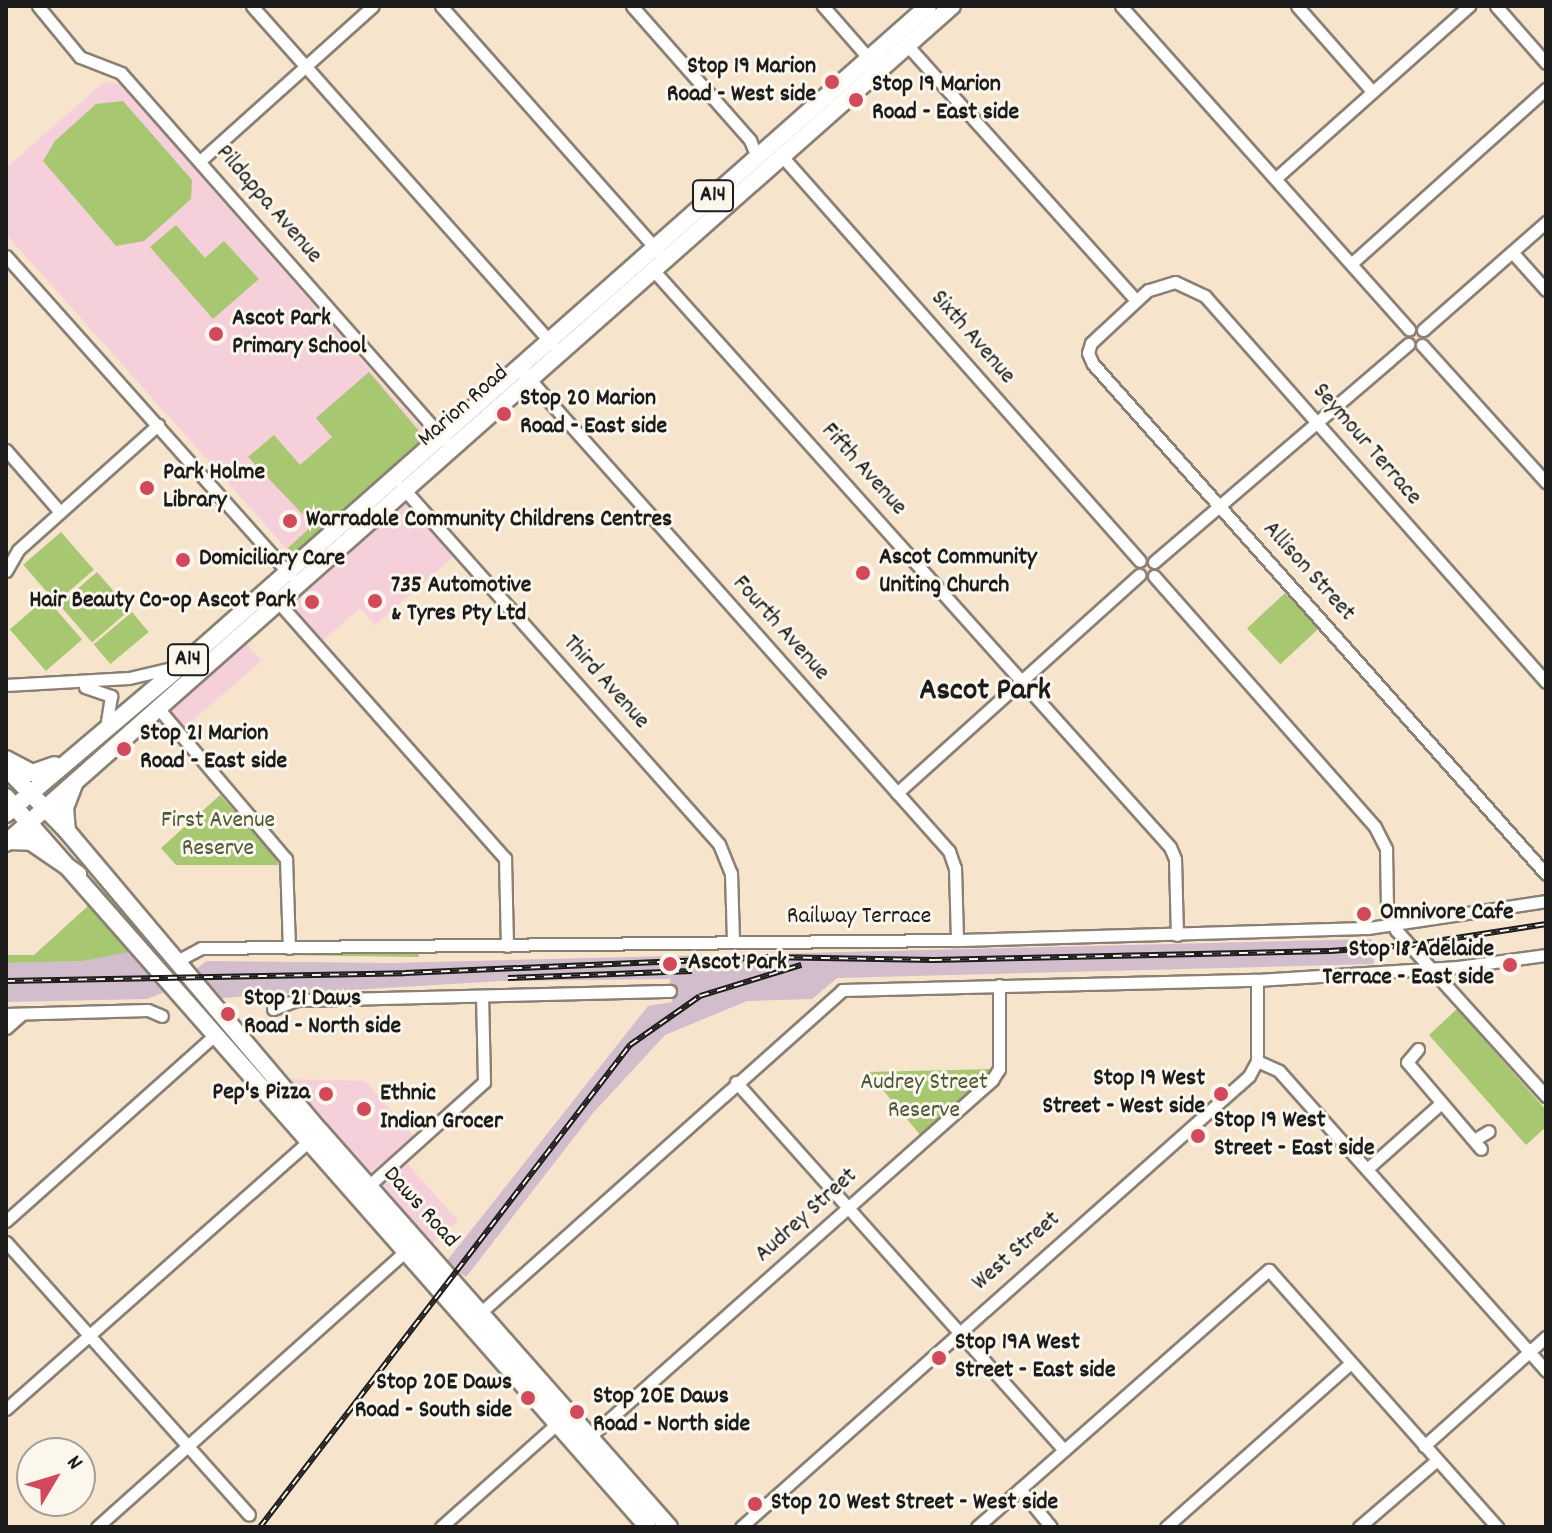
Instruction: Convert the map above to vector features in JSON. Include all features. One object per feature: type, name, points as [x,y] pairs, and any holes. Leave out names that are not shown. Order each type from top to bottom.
[{"type":"main road","name":"Marion Road","points":[[555,348],[662,271],[777,150],[874,64],[928,6]]},
{"type":"main road","name":"Marion Road","points":[[874,64],[907,45],[952,6]]},
{"type":"main road","name":"Marion Road","points":[[9,806],[30,793],[69,757],[293,579],[400,484],[441,436],[555,348],[654,248],[757,157],[777,150]]},
{"type":"main road","name":"Marion Road","points":[[400,484],[453,450],[525,374]]},
{"type":"main road","name":"Marion Road","points":[[7,842],[279,603],[293,579]]},
{"type":"main road","points":[[6,759],[32,773],[69,757]]},
{"type":"main road","name":"Daws Road","points":[[6,768],[67,831],[314,1137]]},
{"type":"main road","points":[[67,831],[65,808],[77,780]]},
{"type":"main road","name":"Daws Road","points":[[9,806],[30,822],[78,874],[215,1035],[480,1313],[563,1418]]},
{"type":"main road","points":[[7,842],[31,842],[78,874]]},
{"type":"main road","name":"Daws Road","points":[[362,1191],[405,1252],[584,1442],[669,1527]]},
{"type":"main road","name":"Daws Road","points":[[584,1442],[648,1527]]},
{"type":"street","name":"Pildappa Avenue","points":[[38,6],[80,57],[121,73],[453,450]]},
{"type":"street","points":[[252,6],[555,348]]},
{"type":"street","points":[[200,161],[373,6]]},
{"type":"street","name":"Fifth Avenue","points":[[441,6],[654,248],[662,271],[1170,847],[1175,859],[1177,935]]},
{"type":"street","points":[[632,6],[750,140],[757,157]]},
{"type":"street","points":[[823,6],[874,64]]},
{"type":"street","points":[[897,793],[1139,575],[1140,561],[1154,562],[1408,344],[1409,329],[1121,6]]},
{"type":"street","points":[[1297,6],[1372,91]]},
{"type":"street","points":[[1276,178],[1469,6]]},
{"type":"street","points":[[1496,6],[1546,63]]},
{"type":"street","points":[[907,45],[1136,300]]},
{"type":"street","points":[[1352,263],[1546,89]]},
{"type":"street","name":"Sixth Avenue","points":[[777,150],[1140,561]]},
{"type":"street","points":[[1422,345],[1423,330],[1546,222]]},
{"type":"street","points":[[1512,252],[1546,290]]},
{"type":"street","points":[[6,256],[293,579]]},
{"type":"street","name":"Seymour Terrace","points":[[1136,300],[1175,282],[1200,292],[1546,682]]},
{"type":"street","name":"Allison Street","points":[[1136,300],[1091,343],[1089,359],[1546,874]]},
{"type":"street","points":[[1409,329],[1423,330]]},
{"type":"street","points":[[1408,344],[1422,345],[1546,482]]},
{"type":"street","name":"Fourth Avenue","points":[[525,374],[949,851],[955,868],[957,940]]},
{"type":"street","points":[[6,571],[18,550],[158,425]]},
{"type":"street","points":[[6,450],[60,512]]},
{"type":"street","name":"Third Avenue","points":[[400,484],[719,844],[731,873],[733,939]]},
{"type":"street","points":[[1154,562],[1154,576],[1375,827],[1386,849],[1387,907],[1393,926],[1546,1096]]},
{"type":"street","points":[[1139,575],[1154,576]]},
{"type":"street","points":[[279,603],[505,858],[507,946]]},
{"type":"street","points":[[6,685],[65,684],[140,676],[183,665]]},
{"type":"street","points":[[65,684],[101,689],[111,696],[106,727]]},
{"type":"street","points":[[158,708],[286,859],[289,948]]},
{"type":"street","name":"Railway Terrace","points":[[175,962],[201,948],[507,946],[733,939],[957,940],[1393,926],[1546,901]]},
{"type":"street","points":[[1395,972],[1415,949]]},
{"type":"street","points":[[480,1313],[842,990],[1257,980],[1433,969],[1546,955]]},
{"type":"street","points":[[1257,980],[1257,1061],[1279,1071],[1546,1371]]},
{"type":"street","name":"Audrey Street","points":[[584,1442],[992,1080],[999,1069],[999,985]]},
{"type":"street","points":[[273,1009],[297,1000],[670,991]]},
{"type":"street","points":[[362,1191],[484,1082],[482,996]]},
{"type":"street","points":[[6,1014],[148,1010],[162,1016]]},
{"type":"street","points":[[6,1028],[22,1014]]},
{"type":"street","points":[[6,1221],[215,1035]]},
{"type":"street","points":[[1418,1049],[1407,1062],[1440,1104],[1478,1145],[1489,1131]]},
{"type":"street","name":"West Street","points":[[741,1527],[1241,1083],[1257,1061]]},
{"type":"street","points":[[736,1082],[1064,1450]]},
{"type":"street","points":[[1367,1169],[1440,1104]]},
{"type":"street","points":[[6,1409],[314,1137]]},
{"type":"street","points":[[6,1242],[249,1515]]},
{"type":"street","points":[[97,1527],[405,1252]]},
{"type":"street","points":[[977,1527],[1269,1270],[1497,1527]]},
{"type":"street","points":[[1424,1446],[1546,1337]]},
{"type":"street","points":[[1166,1527],[1351,1363]]},
{"type":"street","points":[[441,1527],[563,1418]]},
{"type":"street","points":[[1359,1527],[1437,1460]]},
{"type":"street","points":[[1020,1489],[1051,1527]]},
{"type":"shaded area","name":"Ascot Park Primary School","points":[[104,82],[120,84],[426,434],[427,441],[294,557],[6,234],[6,168]]},
{"type":"shaded area","points":[[400,502],[409,504],[454,556],[375,625],[360,608],[320,643],[290,608],[293,597]]},
{"type":"shaded area","points":[[244,641],[261,661],[182,730],[169,715],[170,706]]},
{"type":"shaded area","points":[[1372,939],[1374,964],[837,978],[812,999],[747,1001],[665,1035],[593,1113],[466,1277],[446,1262],[648,1006],[672,1002],[670,979],[501,981],[221,998],[195,970],[206,961],[390,963]]},
{"type":"shaded area","points":[[118,952],[132,952],[167,991],[147,999],[6,1002],[6,963],[83,961]]},
{"type":"shaded area","points":[[285,1079],[365,1081],[415,1137],[368,1175]]},
{"type":"shaded area","points":[[405,1161],[458,1221],[429,1246],[381,1192],[380,1183]]},
{"type":"green space","points":[[123,101],[192,180],[191,199],[144,241],[116,246],[43,161],[55,141],[96,104]]},
{"type":"green space","points":[[176,225],[205,258],[224,241],[259,279],[213,319],[150,247]]},
{"type":"green space","points":[[369,372],[425,438],[294,555],[288,548],[313,525],[248,457],[274,435],[300,465],[332,437],[316,418]]},
{"type":"green space","points":[[61,532],[94,570],[56,603],[23,565]]},
{"type":"green space","points":[[97,572],[130,610],[92,643],[59,605]]},
{"type":"green space","points":[[1285,593],[1318,629],[1280,664],[1247,628]]},
{"type":"green space","points":[[46,598],[82,640],[46,671],[10,629]]},
{"type":"green space","points":[[132,612],[149,632],[110,664],[94,644]]},
{"type":"green space","name":"First Avenue Reserve","points":[[220,795],[279,865],[176,865],[161,848]]},
{"type":"green space","points":[[88,906],[129,952],[83,961],[6,963],[6,955],[34,955]]},
{"type":"green space","points":[[418,951],[419,957],[205,954],[192,963],[188,958],[198,952]]},
{"type":"green space","points":[[1457,1009],[1546,1110],[1546,1127],[1526,1145],[1429,1035]]},
{"type":"green space","name":"Audrey Street Reserve","points":[[994,1069],[921,1136],[868,1072]]},
{"type":"railway","points":[[6,981],[405,973],[767,957],[933,960],[1330,951],[1411,945],[1546,924]]},
{"type":"railway","points":[[260,1527],[630,1045],[700,996],[801,965]]},
{"type":"railway","points":[[508,978],[692,971]]},
{"type":"place","name":"Stop 19 Marion Road - West side","points":[[832,82]]},
{"type":"place","name":"Stop 19 Marion Road - East side","points":[[856,100]]},
{"type":"place","name":"Ascot Park Primary School","points":[[216,334]]},
{"type":"place","name":"Stop 20 Marion Road - East side","points":[[504,414]]},
{"type":"place","name":"Park Holme Library","points":[[147,488]]},
{"type":"place","name":"Warradale Community Childrens Centres","points":[[290,521]]},
{"type":"place","name":"Domiciliary Care","points":[[183,560]]},
{"type":"place","name":"Ascot Community Uniting Church","points":[[863,573]]},
{"type":"place","name":"735 Automotive & Tyres Pty Ltd","points":[[375,601]]},
{"type":"place","name":"Hair Beauty Co-op Ascot Park","points":[[312,602]]},
{"type":"place","name":"Stop 21 Marion Road - East side","points":[[124,749]]},
{"type":"place","name":"Omnivore Cafe","points":[[1364,914]]},
{"type":"place","name":"Ascot Park","points":[[670,964]]},
{"type":"place","name":"Stop 18 Adelaide Terrace - East side","points":[[1510,965]]},
{"type":"place","name":"Stop 21 Daws Road - North side","points":[[228,1014]]},
{"type":"place","name":"Pep's Pizza","points":[[326,1094]]},
{"type":"place","name":"Stop 19 West Street - West side","points":[[1221,1094]]},
{"type":"place","name":"Ethnic Indian Grocer","points":[[364,1109]]},
{"type":"place","name":"Stop 19 West Street - East side","points":[[1198,1136]]},
{"type":"place","name":"Stop 19A West Street - East side","points":[[939,1358]]},
{"type":"place","name":"Stop 20E Daws Road - South side","points":[[528,1398]]},
{"type":"place","name":"Stop 20E Daws Road - North side","points":[[577,1412]]},
{"type":"place","name":"Stop 20 West Street - West side","points":[[755,1504]]},
{"type":"district","name":"Ascot Park","points":[[985,692]]}]
